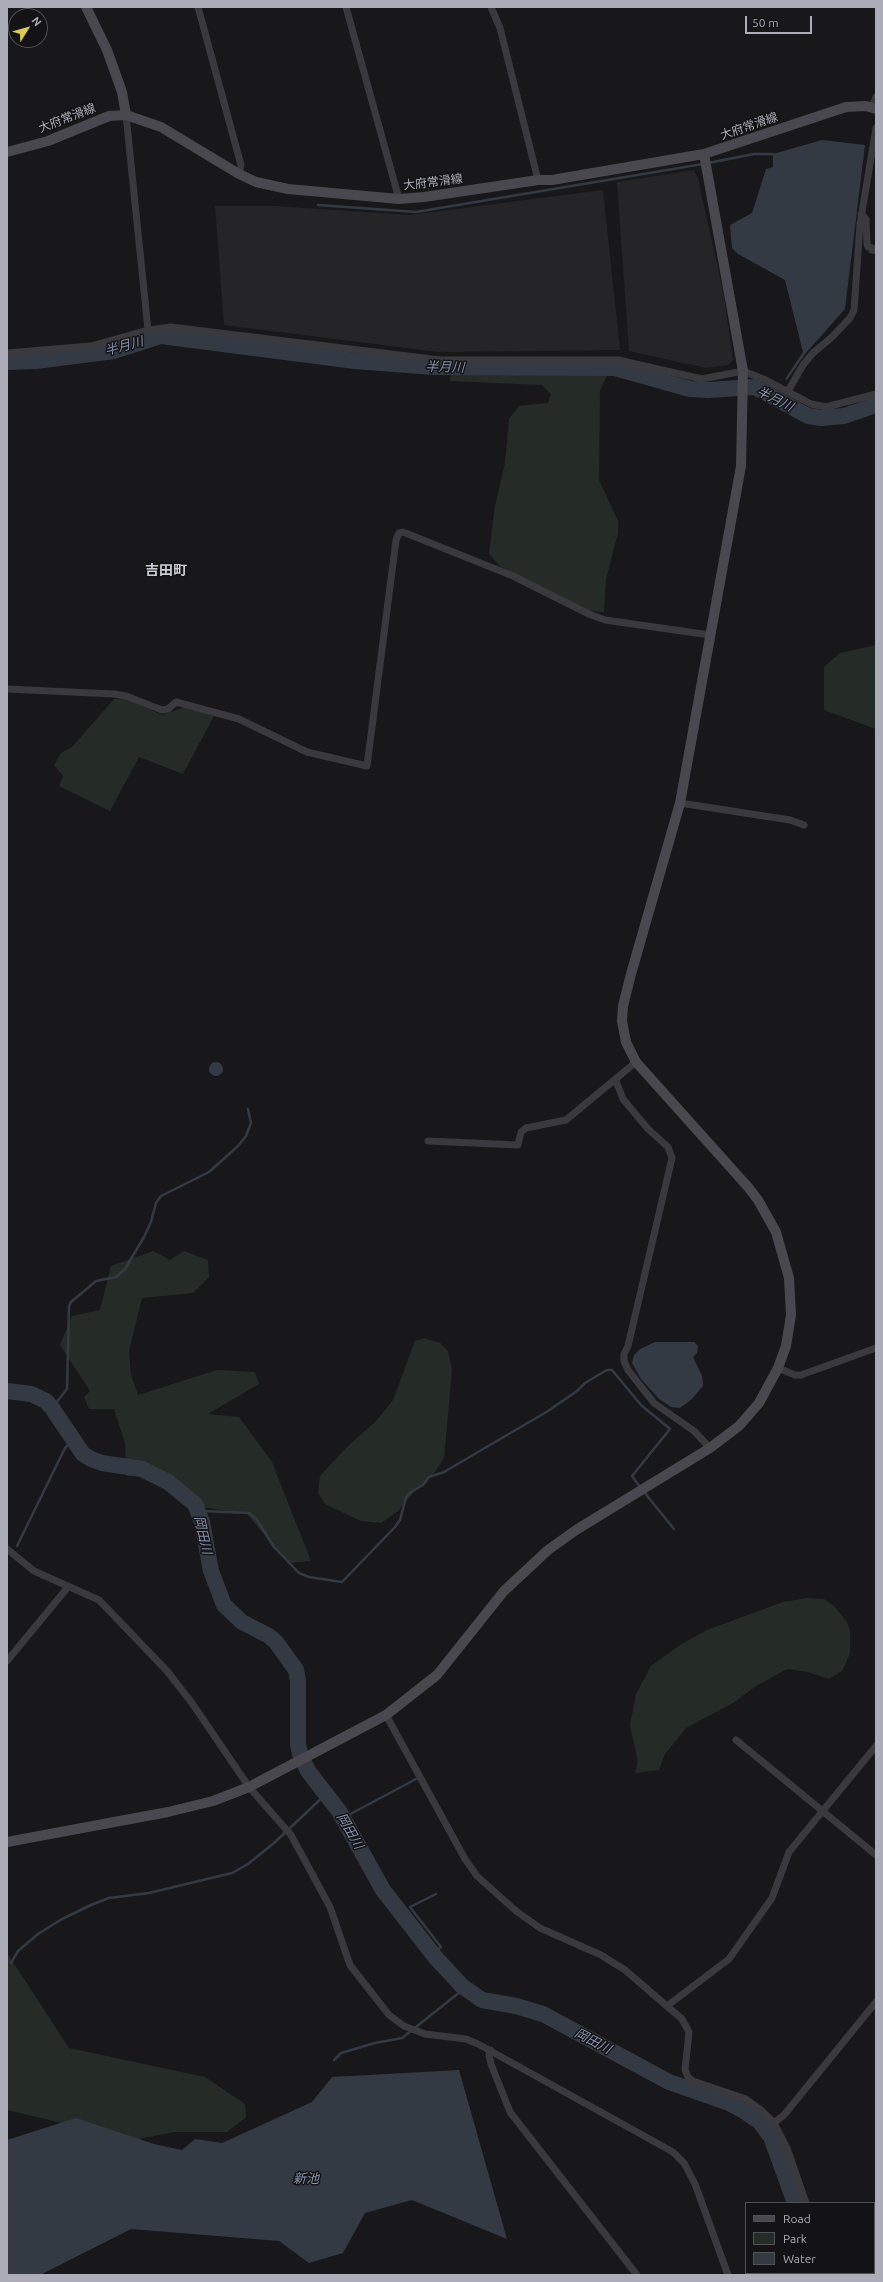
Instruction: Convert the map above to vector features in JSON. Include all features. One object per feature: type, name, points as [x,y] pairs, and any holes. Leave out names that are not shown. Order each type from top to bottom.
[{"type":"street","points":[[86,7],[108,50],[122,92],[126,115],[148,330]]},
{"type":"street","points":[[198,7],[241,165],[239,174]]},
{"type":"street","points":[[346,7],[399,199]]},
{"type":"street","points":[[491,7],[500,28],[538,180]]},
{"type":"street","points":[[874,108],[876,97]]},
{"type":"street","name":"大府常滑線","points":[[7,152],[48,140],[109,116],[126,115],[139,118],[161,128],[239,174],[256,182],[288,189],[399,199],[424,198],[538,180],[552,180],[704,154],[846,107],[874,108]]},
{"type":"street","points":[[788,391],[803,365],[841,327],[854,310],[856,264],[861,214],[876,128]]},
{"type":"street","points":[[7,1842],[193,1807],[249,1787],[386,1715],[436,1675],[504,1591],[548,1550],[576,1530],[710,1448],[748,1416],[762,1398],[778,1368],[786,1346],[791,1315],[789,1278],[776,1232],[758,1200],[748,1187],[636,1062],[630,1052],[623,1030],[623,1006],[680,803],[740,473],[743,393],[742,375],[704,154]]},
{"type":"street","points":[[861,214],[866,219],[868,247],[876,249]]},
{"type":"street","points":[[7,353],[91,346],[148,330],[171,326],[275,341],[440,360],[618,360],[702,379],[742,375],[788,391],[811,404],[826,407],[876,394]]},
{"type":"street","points":[[7,689],[114,694],[126,696],[162,710],[168,709],[176,702],[239,719],[307,752],[367,766],[396,540],[399,533],[403,532],[513,576],[589,614],[605,620],[710,635]]},
{"type":"street","points":[[680,803],[790,820],[804,825]]},
{"type":"street","points":[[428,1141],[518,1145],[521,1132],[526,1128],[566,1120],[616,1081],[636,1062]]},
{"type":"street","points":[[616,1081],[623,1099],[648,1129],[668,1147],[672,1158],[628,1346],[624,1354],[624,1361],[628,1370],[654,1403],[694,1431],[710,1448]]},
{"type":"street","points":[[778,1368],[795,1375],[801,1375],[876,1348]]},
{"type":"street","points":[[7,1549],[34,1571],[99,1600],[167,1671],[192,1703],[249,1787],[291,1835],[330,1907],[350,1965],[389,2015],[404,2026],[425,2034],[466,2039],[490,2050],[673,2152],[684,2163],[695,2184],[728,2275]]},
{"type":"street","points":[[7,1661],[68,1587]]},
{"type":"street","points":[[386,1715],[465,1859],[487,1887],[516,1911],[540,1928],[602,1955],[625,1970],[682,2018],[689,2032],[685,2070],[688,2077],[693,2081],[746,2099],[761,2110],[774,2123],[787,2148],[806,2202]]},
{"type":"street","points":[[736,1740],[876,1855]]},
{"type":"street","points":[[667,2006],[729,1959],[772,1898],[789,1852],[876,1746]]},
{"type":"street","points":[[774,2123],[784,2116],[876,2002]]},
{"type":"street","points":[[490,2050],[489,2055],[491,2064],[510,2112],[637,2275]]},
{"type":"shaded area","points":[[694,170],[698,179],[724,296],[733,360],[729,365],[706,368],[629,351],[617,182]]},
{"type":"shaded area","points":[[603,190],[620,350],[438,352],[224,325],[215,206],[275,206],[410,215]]},
{"type":"green space","points":[[610,370],[600,390],[599,480],[618,521],[618,533],[606,579],[604,612],[591,611],[501,567],[489,554],[495,506],[505,463],[509,419],[519,406],[548,403],[551,394],[542,385],[450,381],[451,373]]},
{"type":"green space","points":[[876,645],[876,729],[824,710],[824,667],[840,653]]},
{"type":"green space","points":[[114,699],[127,699],[162,715],[185,707],[214,716],[183,774],[139,757],[110,811],[59,786],[63,776],[54,765],[61,753],[72,747]]},
{"type":"green space","points":[[153,1251],[170,1260],[184,1251],[208,1260],[209,1277],[193,1293],[142,1298],[129,1351],[131,1375],[138,1395],[217,1370],[255,1372],[259,1384],[208,1414],[239,1417],[272,1462],[311,1561],[288,1563],[247,1514],[203,1507],[169,1477],[126,1476],[125,1443],[114,1409],[89,1409],[84,1397],[90,1391],[60,1345],[72,1316],[100,1310],[111,1266]]},
{"type":"green space","points":[[424,1338],[440,1343],[448,1351],[452,1370],[444,1458],[435,1472],[415,1491],[398,1511],[381,1523],[361,1521],[325,1504],[318,1493],[320,1476],[346,1448],[377,1420],[393,1400],[415,1341]]},
{"type":"green space","points":[[807,1598],[824,1599],[834,1606],[847,1622],[850,1631],[850,1653],[843,1670],[829,1679],[808,1672],[787,1669],[756,1686],[733,1703],[686,1728],[665,1754],[659,1770],[635,1773],[638,1762],[630,1725],[636,1694],[651,1666],[680,1645],[707,1630],[783,1602]]},
{"type":"green space","points":[[7,1953],[69,2048],[205,2077],[245,2104],[246,2117],[227,2132],[175,2132],[133,2140],[7,2110]]},
{"type":"water","points":[[822,140],[865,145],[845,309],[805,354],[787,380],[785,379],[803,352],[785,280],[738,254],[732,248],[730,225],[752,213],[766,169],[773,167],[773,154]]},
{"type":"water","points":[[213,1062],[219,1062],[223,1066],[223,1072],[219,1076],[213,1076],[209,1072],[209,1066]]},
{"type":"water","points":[[655,1342],[694,1342],[698,1346],[697,1353],[693,1357],[702,1376],[703,1386],[691,1400],[680,1408],[671,1407],[659,1399],[641,1379],[632,1363],[634,1355],[640,1349]]},
{"type":"water","name":"新池","points":[[459,2070],[507,2239],[412,2200],[365,2213],[343,2253],[309,2263],[279,2241],[131,2229],[40,2275],[7,2275],[7,2140],[76,2118],[154,2144],[182,2150],[195,2139],[222,2143],[312,2102],[332,2077]]},
{"type":"waterway","points":[[708,163],[754,154],[773,154],[775,157]]},
{"type":"waterway","points":[[318,205],[416,212],[703,164]]},
{"type":"waterway","points":[[870,252],[876,253]]},
{"type":"waterway","name":"半月川","points":[[7,362],[36,361],[114,351],[161,336],[355,361],[434,367],[615,368],[690,389],[708,390],[755,387],[808,416],[821,418],[844,416],[876,405]]},
{"type":"waterway","points":[[52,1408],[67,1389],[69,1306],[71,1302],[96,1281],[116,1277],[125,1269],[144,1237],[151,1222],[156,1203],[161,1196],[209,1172],[238,1146],[246,1136],[251,1123],[248,1109]]},
{"type":"waterway","points":[[199,1513],[203,1511],[249,1513],[257,1520],[274,1547],[299,1573],[309,1577],[342,1582],[395,1527],[400,1520],[406,1497],[411,1492],[423,1485],[429,1477],[444,1472],[548,1411],[577,1391],[585,1383],[607,1370],[612,1370],[641,1405],[670,1429],[632,1476],[640,1487]]},
{"type":"waterway","name":"岡田川","points":[[7,1391],[31,1394],[46,1401],[83,1454],[91,1459],[102,1463],[142,1469],[168,1482],[195,1504],[202,1522],[211,1571],[224,1605],[242,1622],[269,1636],[276,1642],[296,1670],[298,1681],[298,1744],[300,1754],[308,1771],[339,1811],[383,1890],[436,1958],[462,1986],[482,2000],[516,2006],[543,2014],[669,2082],[729,2103],[744,2111],[759,2121],[771,2137],[795,2202]]},
{"type":"waterway","points":[[17,1546],[65,1448],[73,1441]]},
{"type":"waterway","points":[[644,1492],[674,1529]]},
{"type":"waterway","points":[[343,1818],[416,1779]]},
{"type":"waterway","points":[[11,1963],[18,1951],[38,1934],[62,1919],[91,1905],[109,1898],[149,1893],[232,1873],[248,1864],[274,1843],[326,1794]]},
{"type":"waterway","points":[[433,1953],[441,1947],[410,1907],[436,1894]]},
{"type":"waterway","points":[[334,2060],[341,2053],[375,2043],[402,2038],[465,1988]]},
{"type":"district","name":"吉田町","points":[[166,570]]}]
